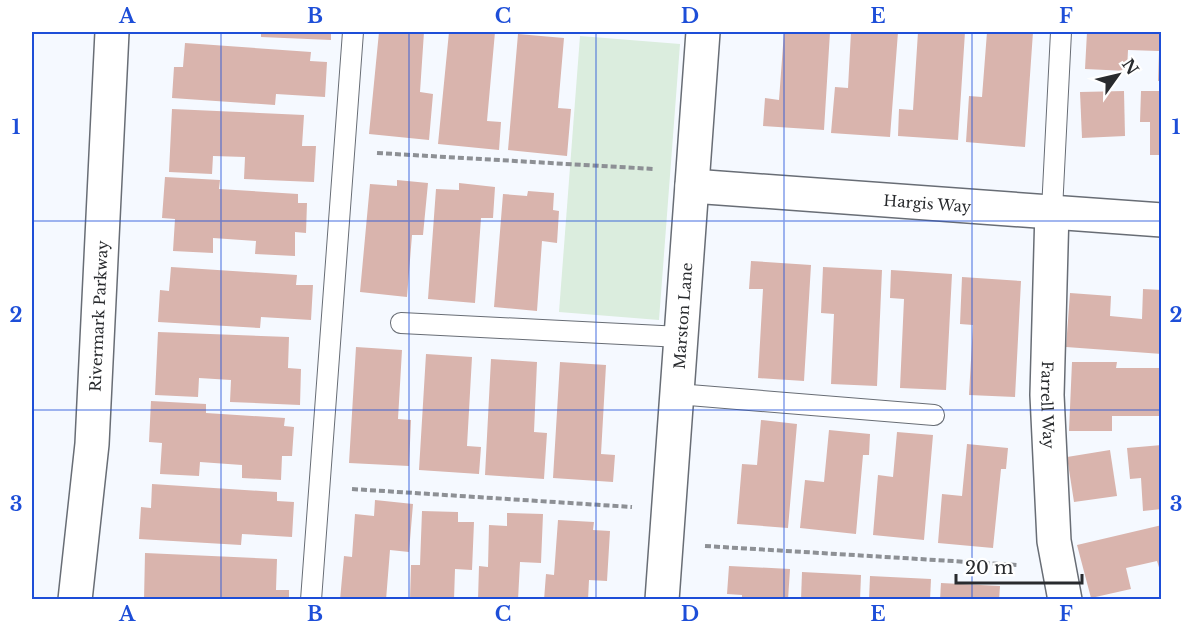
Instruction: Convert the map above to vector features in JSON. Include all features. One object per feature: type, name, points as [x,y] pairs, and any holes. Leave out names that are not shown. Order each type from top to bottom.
[{"type":"street","name":"Rivermark Parkway","points":[[75,600],[92,444],[112,32]]},
{"type":"street","name":"Marston Lane","points":[[662,600],[704,32]]},
{"type":"street","name":"Hargis Way","points":[[693,179],[1161,220]]},
{"type":"street","name":"Farrell Way","points":[[1052,210],[1047,395],[1054,541],[1065,600]]},
{"type":"lane","points":[[311,600],[353,32]]},
{"type":"lane","points":[[1052,210],[1061,32]]},
{"type":"lane","points":[[401,323],[681,337]]},
{"type":"lane","points":[[677,394],[934,415]]},
{"type":"path","points":[[344,151],[693,179]]},
{"type":"path","points":[[320,487],[668,509]]},
{"type":"path","points":[[666,544],[1059,567]]},
{"type":"green space","points":[[580,36],[680,44],[659,320],[559,312]]},
{"type":"building","points":[[261,32],[331,32],[331,40],[261,37]]},
{"type":"building","points":[[379,32],[424,32],[420,92],[433,94],[429,140],[369,134]]},
{"type":"building","points":[[449,32],[495,32],[487,121],[501,122],[499,150],[438,144]]},
{"type":"building","points":[[784,32],[830,32],[824,130],[763,126],[765,98],[779,100]]},
{"type":"building","points":[[851,32],[898,32],[890,137],[831,133],[835,87],[848,88]]},
{"type":"building","points":[[918,32],[965,32],[958,140],[898,136],[899,109],[913,110]]},
{"type":"building","points":[[987,32],[1033,32],[1025,147],[966,142],[969,96],[982,97]]},
{"type":"building","points":[[1087,32],[1162,32],[1162,81],[1158,81],[1159,51],[1128,50],[1127,71],[1085,69]]},
{"type":"building","points":[[518,34],[564,38],[558,108],[571,109],[567,156],[508,150]]},
{"type":"building","points":[[185,43],[311,52],[310,61],[327,62],[325,97],[276,94],[275,105],[172,98],[174,67],[183,67]]},
{"type":"building","points":[[1124,91],[1125,136],[1082,138],[1080,92]]},
{"type":"building","points":[[1141,91],[1162,91],[1162,155],[1150,155],[1150,122],[1140,122]]},
{"type":"building","points":[[172,109],[304,115],[302,146],[316,146],[314,182],[244,179],[245,157],[213,156],[212,174],[169,172]]},
{"type":"building","points":[[165,177],[220,180],[219,189],[298,194],[298,203],[307,203],[306,233],[295,232],[295,256],[255,254],[256,241],[213,238],[213,253],[173,251],[175,219],[162,218]]},
{"type":"building","points":[[397,180],[428,183],[423,235],[412,235],[407,297],[360,292],[370,184],[397,186]]},
{"type":"building","points":[[459,183],[495,187],[493,218],[481,218],[475,303],[428,299],[436,189],[459,190]]},
{"type":"building","points":[[528,191],[554,193],[553,210],[559,211],[557,243],[542,241],[537,311],[494,307],[503,194],[527,196]]},
{"type":"building","points":[[751,261],[811,265],[804,381],[758,378],[763,289],[749,289]]},
{"type":"building","points":[[171,267],[297,275],[296,285],[313,285],[311,320],[261,317],[260,328],[158,322],[160,290],[169,291]]},
{"type":"building","points":[[823,267],[882,270],[877,386],[831,384],[834,314],[821,313]]},
{"type":"building","points":[[891,270],[952,274],[946,390],[900,388],[904,299],[890,298]]},
{"type":"building","points":[[962,277],[1021,281],[1015,397],[969,395],[973,325],[960,324]]},
{"type":"building","points":[[1143,289],[1162,290],[1162,354],[1066,347],[1070,293],[1111,296],[1110,316],[1142,319]]},
{"type":"building","points":[[158,332],[289,337],[288,368],[301,369],[300,405],[230,402],[231,380],[199,378],[198,397],[155,395]]},
{"type":"building","points":[[356,347],[402,350],[398,419],[411,420],[409,466],[349,463]]},
{"type":"building","points":[[426,354],[472,357],[467,446],[481,447],[479,474],[419,470]]},
{"type":"building","points":[[491,359],[537,362],[534,432],[547,433],[544,479],[485,475]]},
{"type":"building","points":[[560,362],[606,365],[601,454],[615,455],[613,482],[553,478]]},
{"type":"building","points":[[1072,362],[1117,362],[1116,368],[1162,368],[1162,416],[1112,416],[1112,431],[1069,431]]},
{"type":"building","points":[[151,401],[206,404],[206,413],[285,418],[284,426],[294,427],[292,456],[282,456],[281,480],[242,478],[242,465],[200,462],[199,476],[160,474],[162,443],[149,442]]},
{"type":"building","points":[[761,420],[797,424],[788,528],[737,524],[742,464],[757,465]]},
{"type":"building","points":[[829,430],[870,434],[869,455],[863,455],[856,534],[800,528],[805,480],[824,482]]},
{"type":"building","points":[[897,432],[933,435],[924,540],[873,535],[878,475],[893,477]]},
{"type":"building","points":[[967,444],[1008,448],[1006,469],[1001,469],[993,548],[938,543],[942,494],[962,496]]},
{"type":"building","points":[[1162,445],[1162,509],[1143,511],[1141,478],[1130,479],[1127,448]]},
{"type":"building","points":[[1110,450],[1117,496],[1074,502],[1067,457]]},
{"type":"building","points":[[152,484],[277,492],[277,501],[294,502],[292,537],[242,534],[241,545],[139,539],[141,507],[151,508]]},
{"type":"building","points":[[375,500],[413,504],[409,552],[390,550],[386,600],[340,600],[344,556],[352,557],[355,514],[374,516]]},
{"type":"building","points":[[422,511],[458,512],[458,522],[474,522],[472,570],[455,569],[454,600],[410,600],[411,565],[420,565]]},
{"type":"building","points":[[507,513],[543,514],[541,563],[520,562],[518,600],[478,600],[479,566],[488,567],[489,525],[507,526]]},
{"type":"building","points":[[558,520],[594,522],[593,530],[610,531],[607,581],[589,580],[588,600],[544,600],[546,574],[554,575]]},
{"type":"building","points":[[1162,525],[1162,577],[1157,561],[1126,568],[1131,589],[1091,598],[1077,545]]},
{"type":"building","points":[[145,553],[277,559],[276,590],[289,590],[289,600],[144,600]]},
{"type":"building","points":[[729,566],[790,569],[788,600],[742,600],[742,595],[727,594]]},
{"type":"building","points":[[802,572],[861,575],[860,600],[801,600]]},
{"type":"building","points":[[870,576],[931,579],[930,600],[869,600]]},
{"type":"building","points":[[941,583],[1000,586],[999,600],[940,600]]}]
